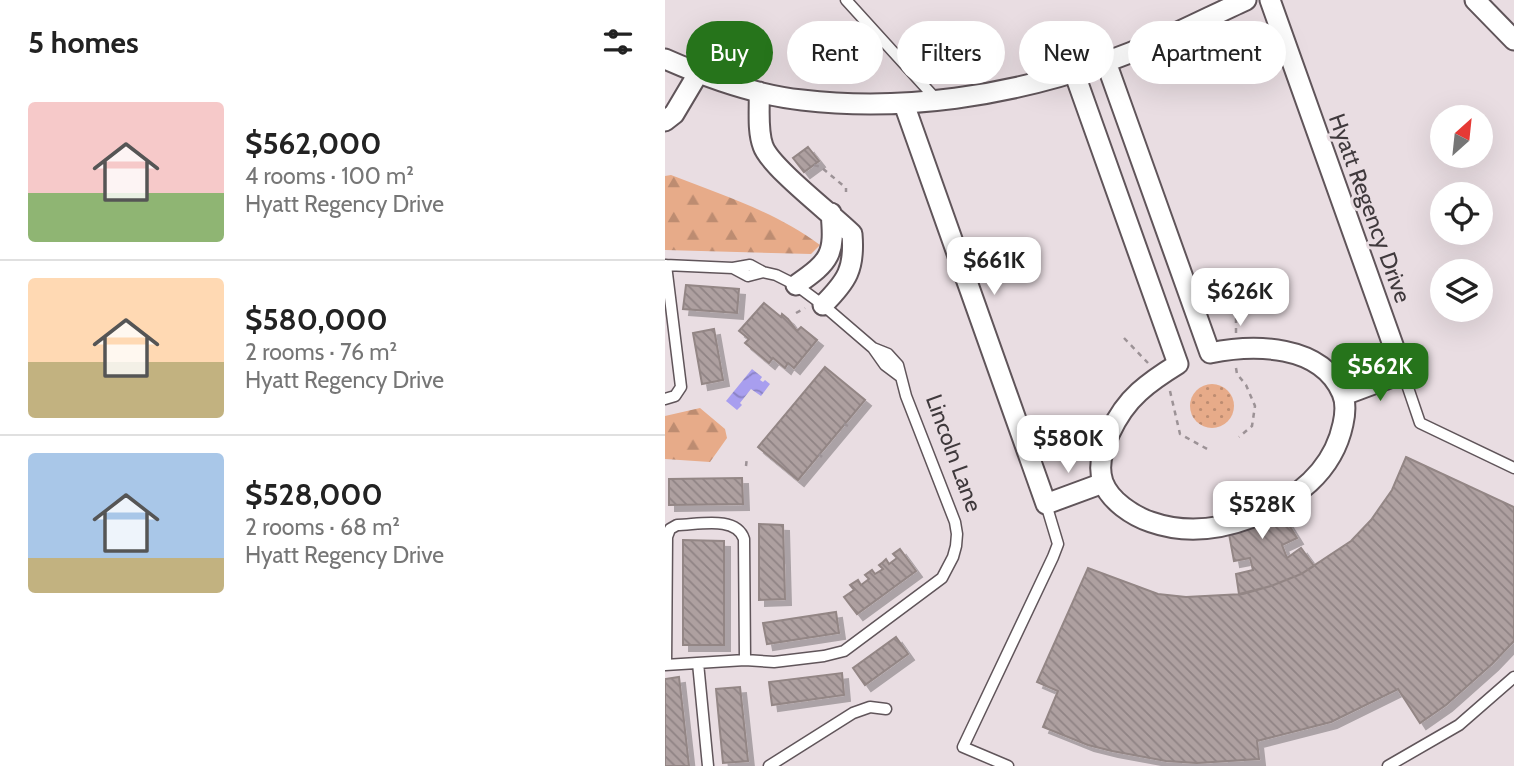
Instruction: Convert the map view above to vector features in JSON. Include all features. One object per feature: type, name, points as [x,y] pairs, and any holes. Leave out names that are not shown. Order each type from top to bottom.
[{"type":"street","points":[[1114,58],[1246,0]]},
{"type":"street","name":"Hyatt Regency Drive","points":[[1270,0],[1403,373]]},
{"type":"street","points":[[1475,0],[1514,40]]},
{"type":"street","points":[[665,59],[686,67]]},
{"type":"street","points":[[665,121],[674,114],[692,84]]},
{"type":"street","points":[[735,84],[759,92],[801,100],[904,104],[994,93],[1028,84]]},
{"type":"street","points":[[1078,84],[1178,364]]},
{"type":"street","points":[[1114,84],[1210,353]]},
{"type":"street","points":[[759,92],[760,133],[764,149],[775,165],[852,234],[854,256],[841,287],[815,306]]},
{"type":"street","points":[[904,104],[1046,504],[1103,483]]},
{"type":"street","points":[[1127,220],[1158,208]]},
{"type":"street","points":[[796,285],[826,261],[832,249],[831,213]]},
{"type":"street","points":[[1244,347],[1264,348],[1304,358],[1323,368],[1335,380],[1344,395],[1345,415],[1341,437],[1333,456],[1321,472],[1278,507],[1228,526],[1192,529],[1154,523],[1137,516],[1119,503],[1103,483],[1101,468],[1104,449],[1113,426],[1139,392],[1178,364],[1210,353],[1244,347]]},
{"type":"street","points":[[1344,395],[1403,373]]},
{"type":"lane","points":[[846,0],[937,99]]},
{"type":"lane","name":"Lincoln Lane","points":[[665,400],[675,396],[681,387],[666,265],[733,268],[750,265],[776,275],[796,285],[815,306],[873,348],[888,354],[898,365],[906,396],[955,522],[957,534],[956,546],[948,568],[933,586],[844,651],[774,662],[745,660],[665,665]]},
{"type":"lane","points":[[1403,373],[1420,423],[1514,468]]},
{"type":"lane","points":[[1008,766],[963,747],[1058,544],[1046,504]]},
{"type":"lane","points":[[665,665],[667,537],[670,529],[677,525],[728,524],[742,533],[745,660]]},
{"type":"lane","points":[[698,663],[708,766]]},
{"type":"lane","points":[[1388,766],[1459,725],[1514,677]]},
{"type":"lane","points":[[769,766],[853,713],[870,707],[886,709]]},
{"type":"path","points":[[814,165],[821,167],[846,188],[846,192]]},
{"type":"path","points":[[1236,337],[1237,299]]},
{"type":"path","points":[[796,313],[815,306]]},
{"type":"path","points":[[1124,338],[1152,369]]},
{"type":"path","points":[[1236,366],[1237,374],[1246,385],[1255,405],[1252,426],[1239,437]]},
{"type":"path","points":[[1166,383],[1173,398],[1174,416],[1180,433],[1209,450]]},
{"type":"path","points":[[745,466],[747,457]]},
{"type":"green space","points":[[671,175],[767,214],[820,245],[811,254],[665,250],[665,176]]},
{"type":"green space","points":[[1212,384],[1228,390],[1234,406],[1228,422],[1212,428],[1196,422],[1190,406],[1196,390]]},
{"type":"green space","points":[[700,408],[725,429],[727,438],[710,462],[665,459],[665,416]]},
{"type":"water","points":[[752,369],[762,377],[760,380],[770,384],[761,396],[751,389],[737,410],[726,401]]},
{"type":"building","points":[[808,147],[819,161],[804,172],[793,158]]},
{"type":"building","points":[[686,285],[739,289],[737,313],[683,309]]},
{"type":"building","points":[[764,303],[781,317],[782,314],[788,319],[797,331],[801,327],[817,340],[794,368],[788,363],[785,368],[773,358],[769,363],[745,343],[749,339],[739,331]]},
{"type":"building","points":[[714,329],[723,380],[702,384],[693,333]]},
{"type":"building","points":[[825,367],[865,400],[798,480],[758,447]]},
{"type":"building","points":[[1406,457],[1514,507],[1514,641],[1446,705],[1420,723],[1398,689],[1331,722],[1257,741],[1259,759],[1197,763],[1166,761],[1112,751],[1088,745],[1043,727],[1058,691],[1037,682],[1088,568],[1158,594],[1186,597],[1243,594],[1271,586],[1301,574],[1351,541],[1371,520],[1392,490]]},
{"type":"building","points":[[742,478],[743,504],[669,505],[669,479]]},
{"type":"building","points":[[1265,486],[1297,538],[1282,545],[1287,558],[1301,548],[1314,566],[1271,586],[1239,594],[1236,574],[1253,570],[1250,558],[1234,561],[1223,501]]},
{"type":"building","points":[[759,524],[783,525],[785,599],[759,600]]},
{"type":"building","points":[[683,540],[724,541],[724,645],[683,645]]},
{"type":"building","points":[[900,549],[916,571],[857,614],[844,597],[854,590],[850,585],[858,580],[861,585],[869,579],[865,575],[872,570],[875,574],[883,569],[879,565],[886,559],[889,564],[897,558],[893,554]]},
{"type":"building","points":[[836,612],[839,633],[767,644],[763,623]]},
{"type":"building","points":[[896,637],[908,654],[865,685],[853,668]]},
{"type":"building","points":[[842,673],[844,695],[772,705],[769,682]]},
{"type":"building","points":[[679,677],[689,766],[665,766],[665,679]]},
{"type":"building","points":[[740,687],[748,761],[723,763],[716,689]]}]
